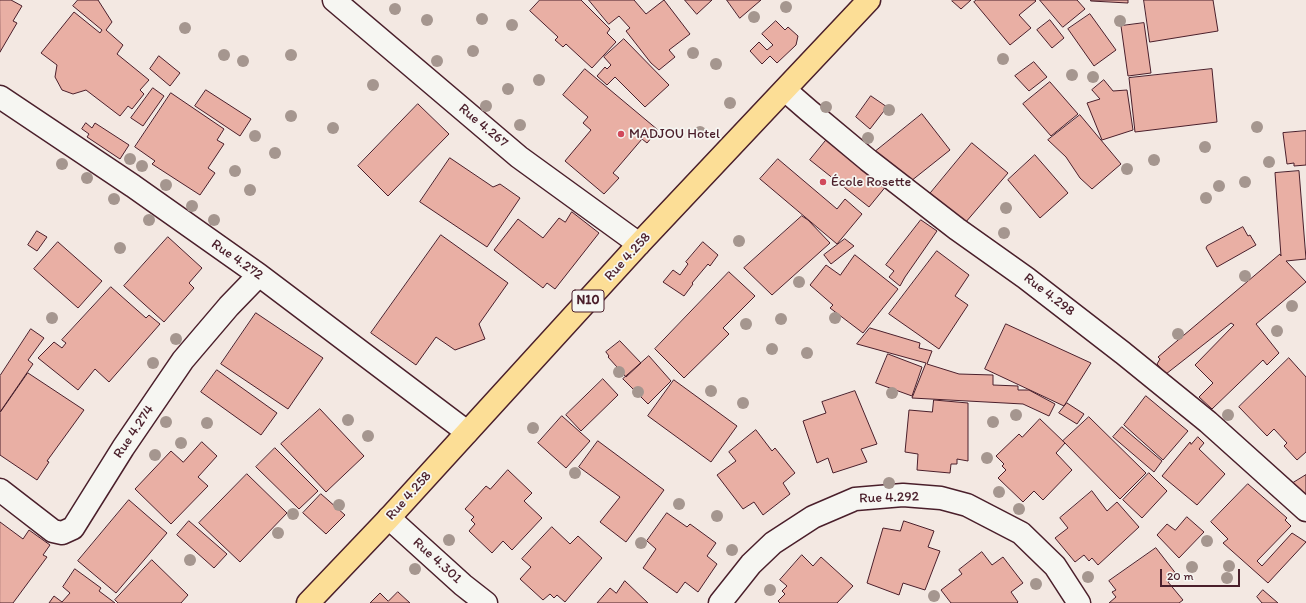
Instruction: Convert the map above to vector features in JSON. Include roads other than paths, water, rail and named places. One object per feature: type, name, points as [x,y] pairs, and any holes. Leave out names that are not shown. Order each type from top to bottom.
[{"type":"highway","name":"Rue 4.258","points":[[308,603],[389,518],[640,244],[869,0]]},
{"type":"street","name":"Rue 4.267","points":[[334,0],[519,157],[640,244]]},
{"type":"street","name":"Rue 4.298","points":[[785,90],[874,165],[957,229],[1026,278],[1129,358],[1208,422],[1306,510]]},
{"type":"street","name":"Rue 4.272","points":[[0,97],[133,186],[259,275],[468,432]]},
{"type":"street","name":"Rue 4.274","points":[[0,490],[52,531],[62,533],[73,528],[123,448],[183,360],[229,306],[259,275]]},
{"type":"street","name":"Rue 4.292","points":[[720,603],[750,564],[773,543],[813,516],[855,499],[903,495],[941,498],[967,505],[1021,533],[1055,566],[1079,603]]},
{"type":"street","name":"Rue 4.301","points":[[389,518],[463,585],[486,603]]},
{"type":"place","name":"MADJOU Hotel","points":[[621,134]]},
{"type":"place","name":"École Rosette","points":[[823,182]]}]
